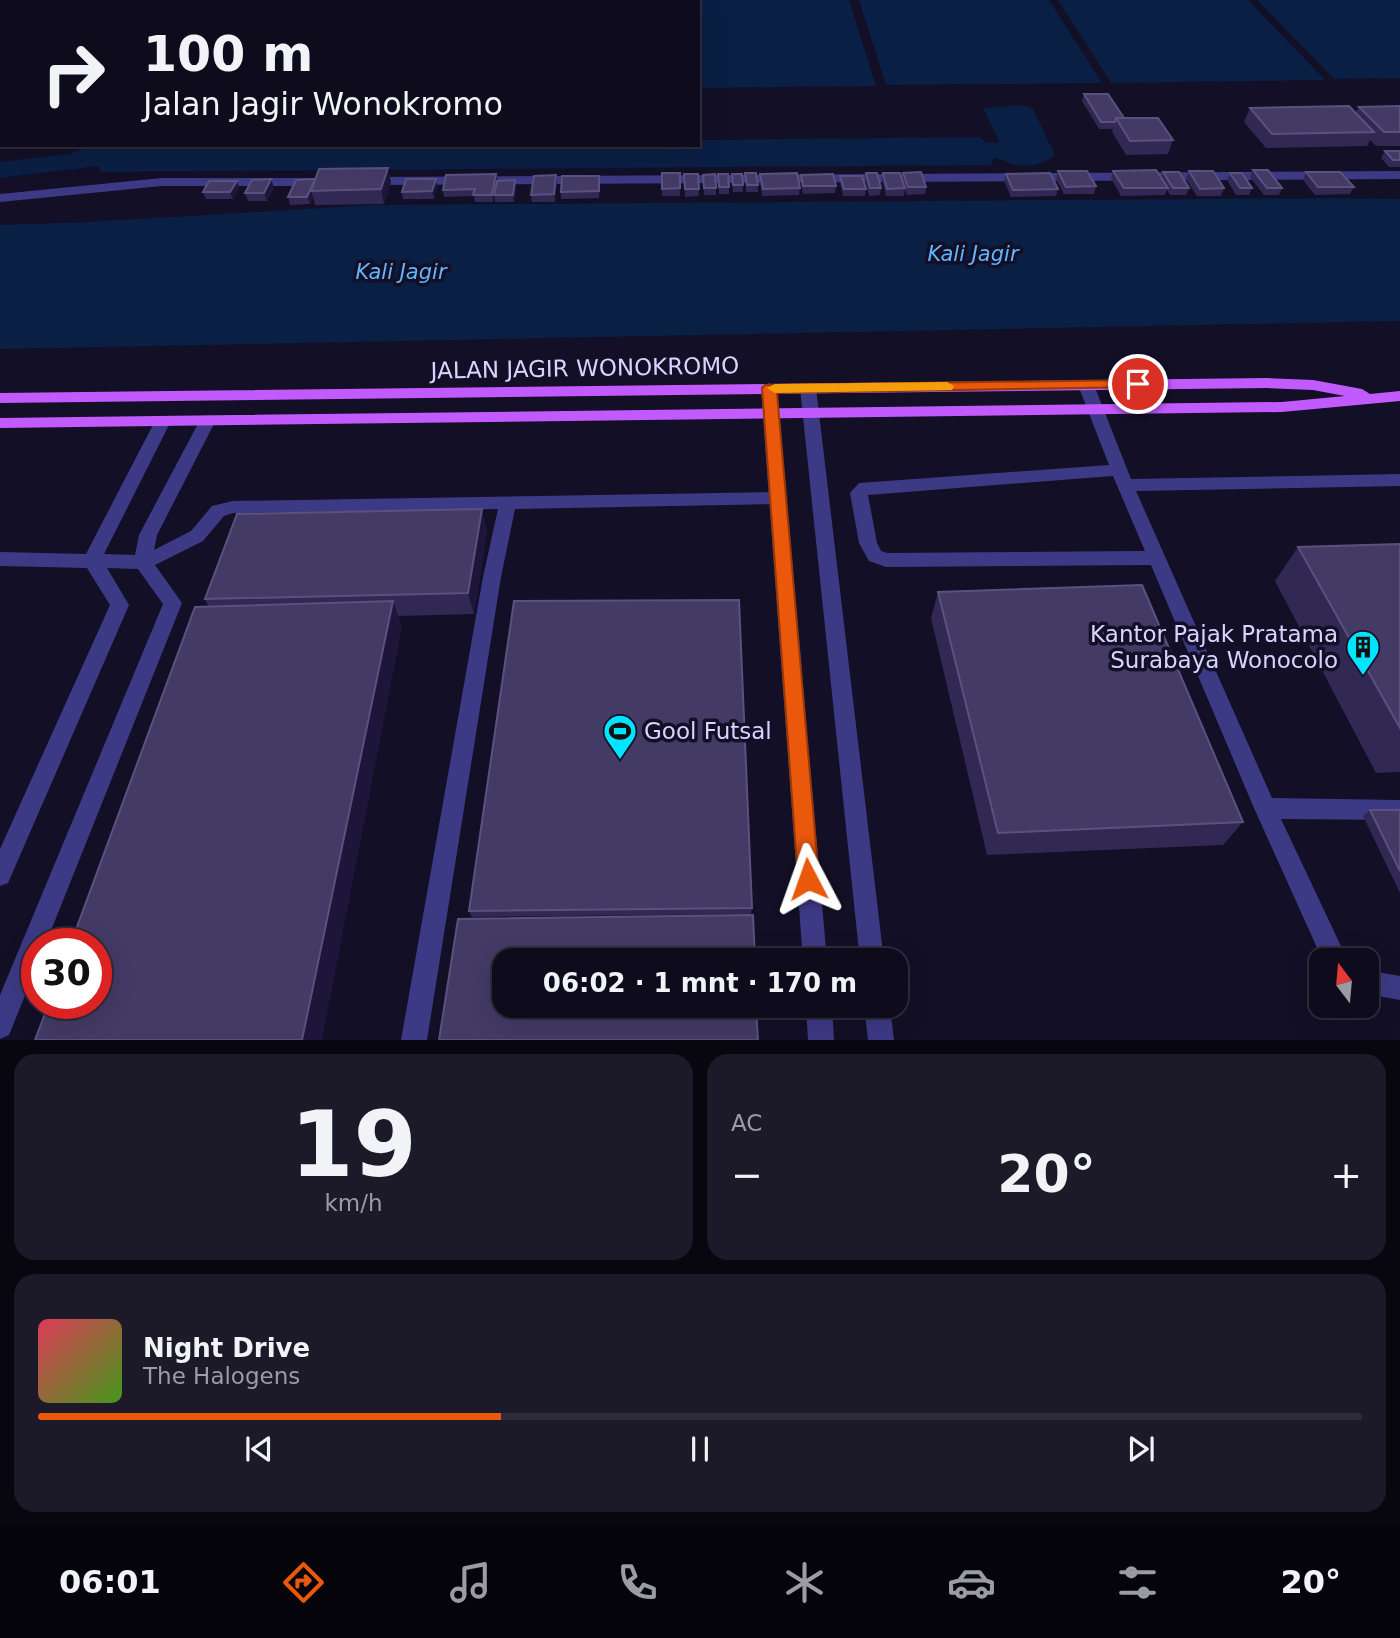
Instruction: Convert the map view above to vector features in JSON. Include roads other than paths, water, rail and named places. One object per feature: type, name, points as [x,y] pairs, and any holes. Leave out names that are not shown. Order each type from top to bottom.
[{"type":"main road","name":"JALAN JAGIR WONOKROMO","points":[[0,398],[1267,383],[1313,385],[1379,397]]},
{"type":"main road","points":[[163,421],[175,396]]},
{"type":"main road","points":[[208,420],[219,396]]},
{"type":"main road","name":"JALAN JAGIR WONOKROMO","points":[[0,423],[1293,406],[1400,397]]},
{"type":"street","points":[[356,181],[1400,175]]},
{"type":"street","points":[[0,198],[162,182],[328,181]]},
{"type":"street","points":[[1086,385],[1122,478],[1265,808],[1330,948]]},
{"type":"street","points":[[769,388],[814,948]]},
{"type":"street","points":[[808,388],[872,948]]},
{"type":"street","points":[[0,1026],[173,603],[143,562],[148,535],[208,420]]},
{"type":"street","points":[[92,560],[163,421]]},
{"type":"street","points":[[1157,558],[886,560],[875,556],[868,542],[859,493],[865,487],[1122,478],[1400,480]]},
{"type":"street","points":[[0,559],[143,562],[173,550],[197,536],[218,510],[233,507],[779,498]]},
{"type":"street","points":[[414,1040],[492,578],[508,502]]},
{"type":"street","points":[[0,875],[120,605],[92,560]]},
{"type":"street","points":[[1265,808],[1400,810]]},
{"type":"street","points":[[1379,984],[1400,988]]},
{"type":"street","points":[[820,1018],[821,1040]]},
{"type":"street","points":[[878,1018],[881,1040]]},
{"type":"water","points":[[700,0],[849,0],[876,86],[700,88]]},
{"type":"water","points":[[859,0],[1049,0],[1102,83],[886,85]]},
{"type":"water","points":[[1058,0],[1248,0],[1325,80],[1111,83]]},
{"type":"water","points":[[1257,0],[1400,0],[1400,78],[1334,79]]},
{"type":"water","points":[[1022,105],[1033,109],[1055,155],[1046,161],[1027,166],[994,158],[991,165],[101,172],[98,166],[0,178],[0,162],[69,154],[84,149],[126,147],[700,147],[700,140],[980,137],[985,142],[1000,143],[983,108]]},
{"type":"water","name":"Kali Jagir","points":[[1400,199],[1400,321],[0,349],[0,225],[374,205]]},
{"type":"place","name":"Kantor Pajak Pratama Surabaya Wonocolo","points":[[1363,677]]},
{"type":"place","name":"Gool Futsal","points":[[620,761]]}]
